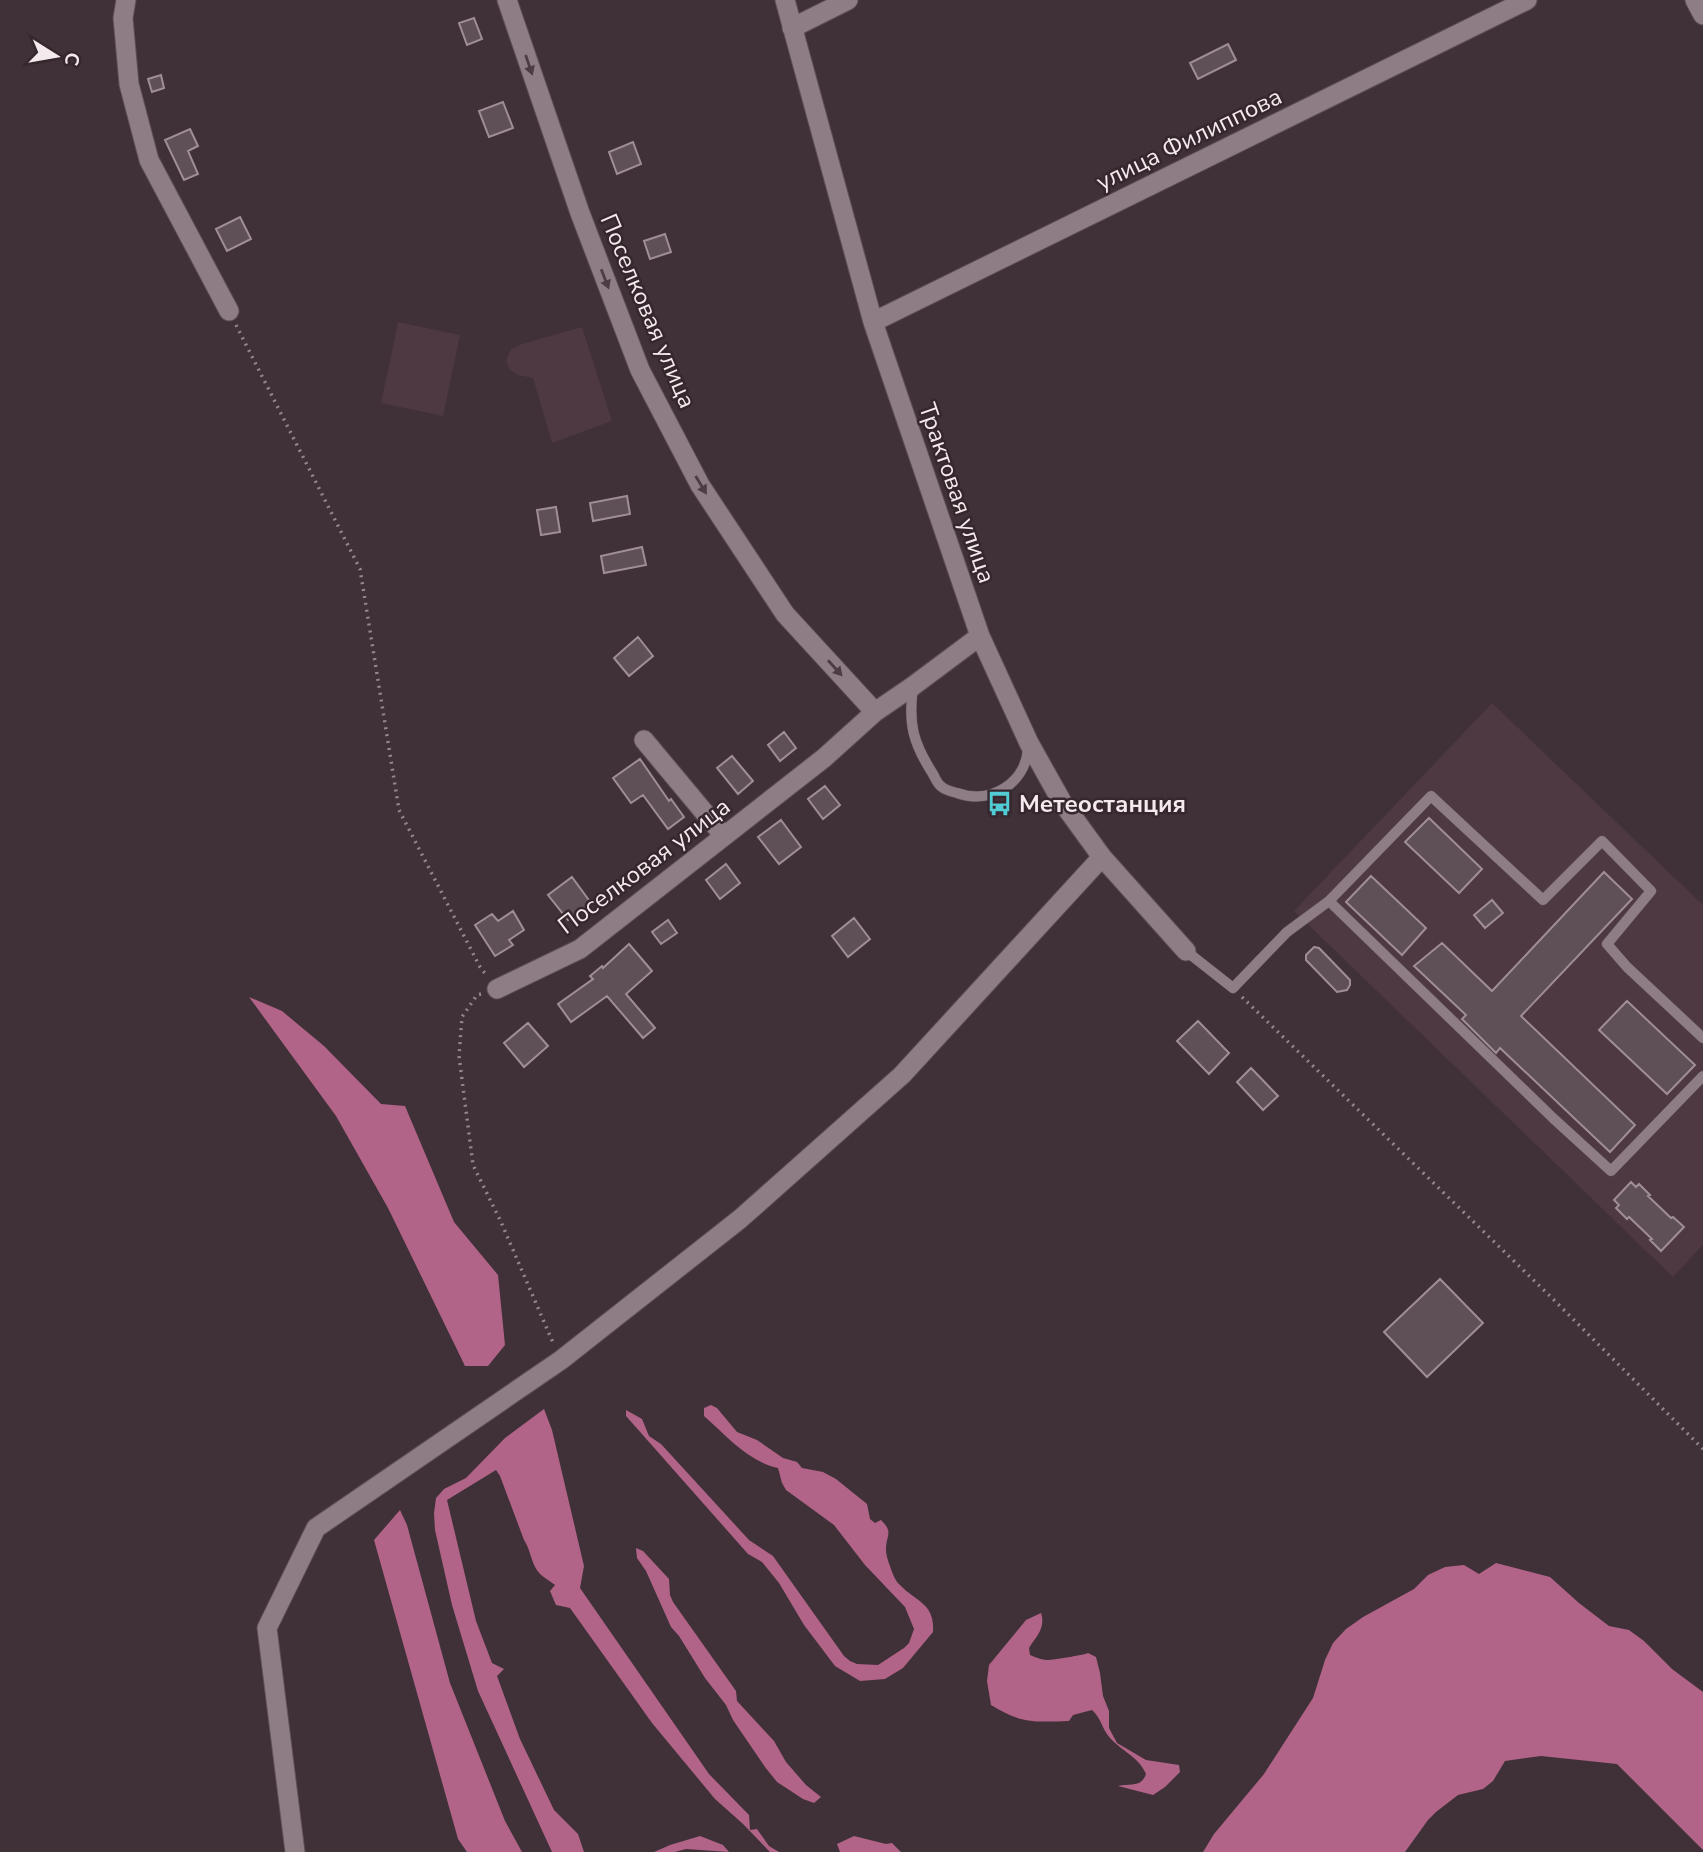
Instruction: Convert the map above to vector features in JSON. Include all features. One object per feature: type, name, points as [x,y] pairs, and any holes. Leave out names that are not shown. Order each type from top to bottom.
[{"type":"street","points":[[126,0],[123,18],[128,84],[149,160],[229,311]]},
{"type":"street","name":"Поселковая улица","points":[[507,0],[580,213],[646,382],[700,485],[785,614],[875,712]]},
{"type":"street","name":"Трактовая улица","points":[[785,0],[873,322],[980,636],[1029,743],[1062,802],[1102,857],[1186,951]]},
{"type":"street","points":[[792,27],[848,0]]},
{"type":"street","name":"улица Филиппова","points":[[873,322],[1527,0]]},
{"type":"street","points":[[1696,0],[1703,15]]},
{"type":"street","name":"Поселковая улица","points":[[497,989],[580,948],[824,758],[875,712],[980,636]]},
{"type":"street","points":[[644,740],[724,836]]},
{"type":"street","points":[[295,1852],[267,1628],[316,1528],[561,1360],[740,1219],[902,1075],[1102,857]]},
{"type":"lane","points":[[913,686],[912,732],[920,755],[942,788],[967,796],[992,795],[1016,780],[1027,758],[1029,743]]},
{"type":"lane","points":[[1186,951],[1233,988],[1287,932],[1329,901],[1431,796],[1543,900],[1602,841],[1651,891],[1607,944],[1627,967],[1703,1038]]},
{"type":"lane","points":[[1329,901],[1611,1171],[1703,1076]]},
{"type":"path","points":[[229,311],[360,569],[399,810],[480,967],[497,989],[477,995],[461,1017],[459,1056],[473,1165],[561,1360]]},
{"type":"path","points":[[1233,988],[1703,1449]]},
{"type":"shaded area","points":[[398,322],[460,335],[443,416],[381,403]]},
{"type":"shaded area","points":[[582,327],[612,421],[552,443],[533,378],[510,370],[506,361],[511,349],[522,344]]},
{"type":"shaded area","points":[[1492,703],[1703,905],[1703,1245],[1673,1277],[1294,911]]},
{"type":"shaded area","points":[[249,997],[282,1011],[324,1046],[381,1104],[405,1106],[454,1222],[498,1275],[505,1345],[488,1366],[465,1366],[388,1208],[336,1116]]},
{"type":"shaded area","points":[[711,1405],[717,1408],[737,1432],[757,1440],[783,1458],[797,1462],[802,1468],[823,1472],[836,1479],[867,1504],[870,1519],[875,1523],[881,1520],[885,1524],[888,1531],[886,1553],[894,1576],[906,1591],[928,1609],[933,1622],[933,1632],[903,1668],[885,1679],[860,1681],[835,1666],[762,1562],[748,1554],[626,1416],[626,1410],[642,1419],[649,1436],[661,1444],[749,1540],[773,1556],[844,1656],[857,1664],[878,1665],[904,1648],[914,1629],[905,1607],[865,1565],[834,1525],[786,1490],[778,1468],[747,1454],[704,1416],[704,1408]]},
{"type":"shaded area","points":[[544,1409],[552,1430],[584,1566],[580,1588],[709,1774],[749,1815],[750,1830],[757,1829],[769,1846],[779,1852],[770,1852],[715,1799],[652,1723],[570,1608],[556,1605],[550,1591],[555,1585],[540,1574],[535,1566],[496,1470],[447,1500],[476,1621],[492,1663],[504,1669],[497,1676],[520,1739],[554,1810],[578,1834],[584,1852],[552,1852],[478,1691],[452,1605],[435,1530],[434,1513],[436,1498],[444,1489],[466,1478],[505,1438]]},
{"type":"shaded area","points":[[400,1510],[407,1525],[450,1683],[505,1821],[522,1852],[467,1852],[458,1839],[374,1540]]},
{"type":"shaded area","points":[[636,1548],[643,1551],[669,1579],[673,1602],[736,1691],[737,1701],[774,1741],[786,1762],[806,1785],[821,1797],[814,1803],[777,1782],[765,1767],[726,1705],[671,1627],[646,1571],[637,1558]]},
{"type":"shaded area","points":[[1496,1563],[1550,1577],[1609,1626],[1629,1630],[1644,1641],[1672,1669],[1703,1692],[1703,1850],[1617,1764],[1541,1756],[1505,1761],[1493,1781],[1483,1789],[1458,1795],[1436,1812],[1405,1852],[1203,1852],[1214,1834],[1264,1774],[1313,1698],[1333,1643],[1346,1629],[1414,1589],[1428,1575],[1445,1567],[1464,1565],[1479,1574]]},
{"type":"shaded area","points":[[1041,1613],[1041,1628],[1029,1648],[1030,1655],[1047,1660],[1088,1653],[1096,1657],[1103,1696],[1109,1711],[1109,1728],[1117,1743],[1146,1760],[1179,1765],[1180,1772],[1153,1795],[1118,1786],[1138,1783],[1146,1774],[1138,1762],[1112,1740],[1092,1710],[1073,1715],[1069,1721],[1037,1721],[1011,1716],[991,1705],[987,1681],[989,1665],[1026,1620]]},
{"type":"shaded area","points":[[700,1836],[723,1845],[729,1852],[686,1849],[654,1852],[670,1845]]},
{"type":"shaded area","points":[[854,1836],[892,1843],[901,1852],[840,1852],[837,1844]]},
{"type":"building","points":[[474,18],[482,39],[467,45],[459,23]]},
{"type":"building","points":[[1228,44],[1236,60],[1198,79],[1190,63]]},
{"type":"building","points":[[161,75],[164,88],[152,92],[148,79]]},
{"type":"building","points":[[503,102],[513,128],[489,137],[479,111]]},
{"type":"building","points":[[190,129],[198,146],[188,151],[198,174],[184,180],[165,140]]},
{"type":"building","points":[[633,142],[641,164],[617,174],[609,152]]},
{"type":"building","points":[[240,217],[251,239],[227,251],[216,229]]},
{"type":"building","points":[[665,234],[671,252],[650,259],[644,241]]},
{"type":"building","points":[[627,496],[630,514],[593,521],[590,503]]},
{"type":"building","points":[[556,507],[560,532],[541,535],[537,510]]},
{"type":"building","points":[[642,547],[646,565],[604,573],[601,556]]},
{"type":"building","points":[[638,637],[653,656],[629,676],[614,658]]},
{"type":"building","points":[[784,732],[796,748],[780,761],[768,745]]},
{"type":"building","points":[[732,756],[753,781],[738,794],[717,768]]},
{"type":"building","points":[[640,759],[669,801],[671,799],[684,817],[668,829],[643,795],[631,803],[613,778]]},
{"type":"building","points":[[825,786],[840,805],[823,819],[808,799]]},
{"type":"building","points":[[1429,818],[1482,869],[1459,893],[1405,842]]},
{"type":"building","points":[[781,820],[801,847],[779,864],[758,837]]},
{"type":"building","points":[[726,864],[740,883],[720,899],[706,880]]},
{"type":"building","points":[[1604,872],[1632,899],[1521,1016],[1635,1125],[1610,1152],[1500,1048],[1496,1053],[1462,1019],[1466,1015],[1414,966],[1442,943],[1492,991]]},
{"type":"building","points":[[1371,876],[1426,928],[1402,955],[1346,902]]},
{"type":"building","points":[[572,877],[591,903],[568,920],[548,895]]},
{"type":"building","points":[[1492,900],[1503,913],[1485,928],[1474,915]]},
{"type":"building","points":[[513,911],[524,930],[509,940],[513,945],[495,956],[475,925],[492,914],[498,921]]},
{"type":"building","points":[[854,918],[870,939],[848,957],[832,936]]},
{"type":"building","points":[[668,920],[677,933],[661,944],[652,932]]},
{"type":"building","points":[[629,944],[652,971],[626,994],[655,1028],[643,1038],[607,996],[571,1022],[558,1004],[593,979],[590,976]]},
{"type":"building","points":[[1314,947],[1319,948],[1350,980],[1347,990],[1337,992],[1306,960],[1306,955]]},
{"type":"building","points":[[1627,1001],[1695,1065],[1667,1094],[1599,1030]]},
{"type":"building","points":[[1198,1021],[1229,1053],[1209,1074],[1177,1041]]},
{"type":"building","points":[[528,1023],[548,1046],[524,1067],[504,1043]]},
{"type":"building","points":[[1251,1068],[1278,1096],[1263,1110],[1237,1082]]},
{"type":"building","points":[[1631,1182],[1636,1187],[1639,1184],[1671,1218],[1684,1227],[1661,1251],[1629,1217],[1627,1219],[1616,1208],[1619,1205],[1614,1200]]},
{"type":"building","points":[[1440,1279],[1483,1323],[1427,1377],[1384,1332]]},
{"type":"place","name":"Метеостанция","points":[[999,804]]}]
